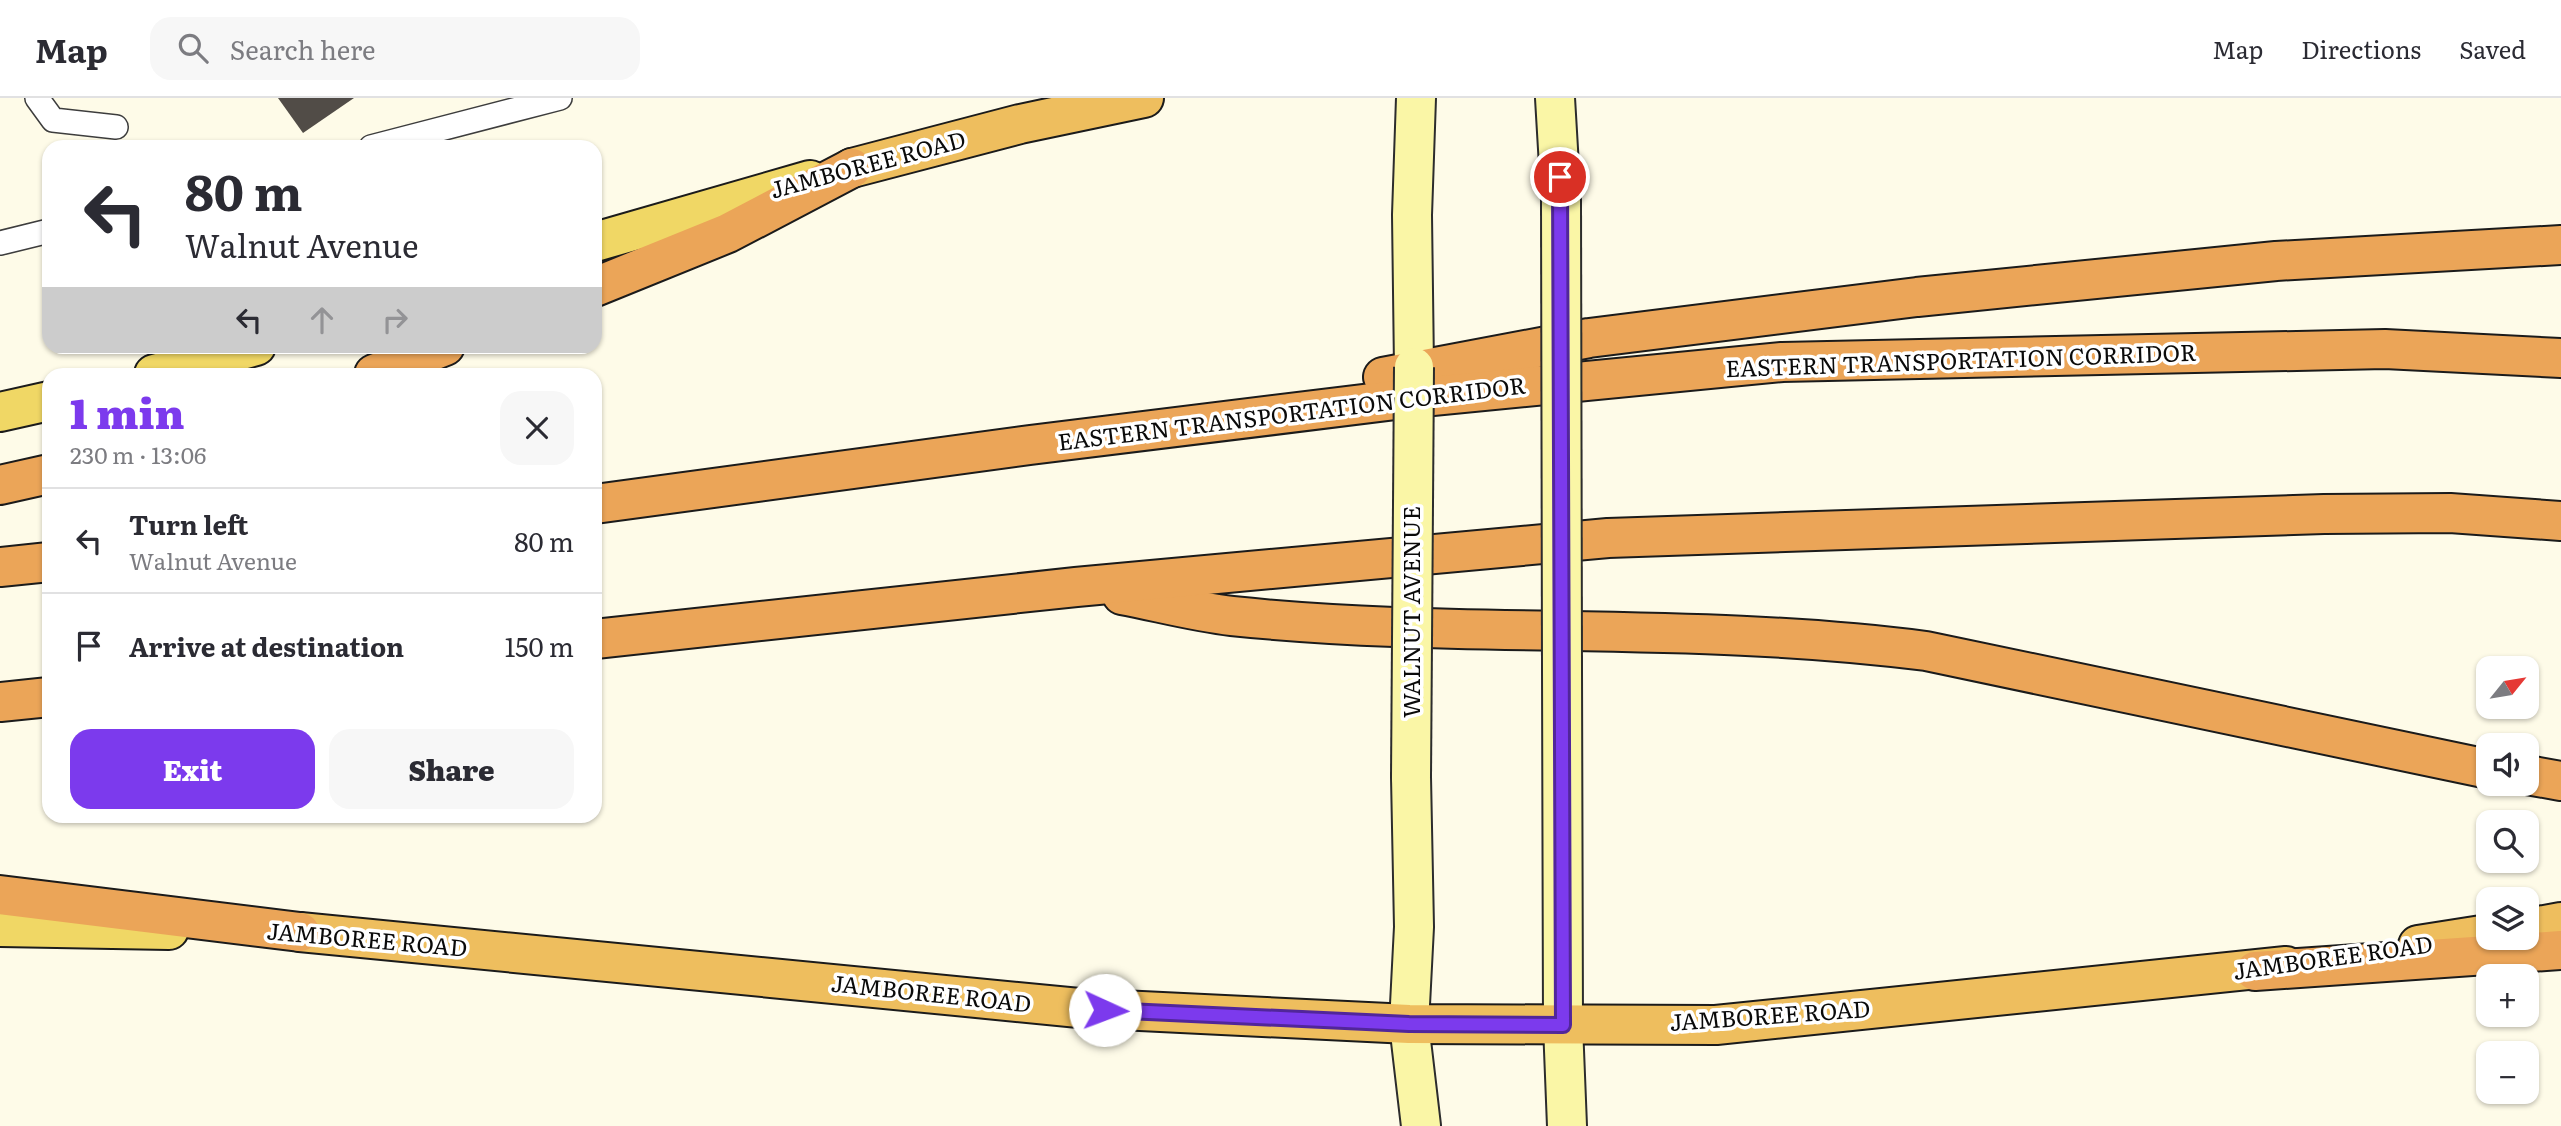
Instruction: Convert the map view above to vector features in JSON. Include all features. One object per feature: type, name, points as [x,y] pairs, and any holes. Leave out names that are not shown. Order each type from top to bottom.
[{"type":"highway","name":"JAMBOREE ROAD","points":[[852,168],[1020,124],[1144,98]]},
{"type":"highway","points":[[602,283],[728,233],[852,168]]},
{"type":"highway","points":[[602,502],[1030,445],[1589,338],[1917,297],[2276,261],[2561,245]]},
{"type":"highway","name":"EASTERN TRANSPORTATION CORRIDOR","points":[[1030,445],[1412,398],[1782,362],[2385,349],[2561,358]]},
{"type":"highway","points":[[389,368],[425,354]]},
{"type":"highway","points":[[0,485],[42,476]]},
{"type":"highway","points":[[602,638],[1076,587],[1608,538],[2324,514],[2450,513],[2561,521]]},
{"type":"highway","points":[[0,568],[42,563]]},
{"type":"highway","points":[[1076,587],[1230,615],[1438,629],[1743,635],[1874,644],[1952,656],[2476,766]]},
{"type":"highway","points":[[0,702],[42,698]]},
{"type":"highway","points":[[2539,777],[2561,781]]},
{"type":"highway","points":[[0,895],[300,932]]},
{"type":"highway","points":[[2539,926],[2561,922]]},
{"type":"highway","name":"JAMBOREE ROAD","points":[[300,932],[1079,1008],[1409,1024],[1563,1025],[1716,1025],[2255,971],[2476,936]]},
{"type":"highway","points":[[2255,971],[2561,950]]},
{"type":"main road","name":"WALNUT AVENUE","points":[[1416,98],[1412,215],[1414,367],[1411,777],[1414,927],[1409,1024],[1421,1126]]},
{"type":"main road","points":[[1555,98],[1561,200],[1563,1025],[1567,1126]]},
{"type":"main road","name":"JAMBOREE ROAD","points":[[602,240],[852,168]]},
{"type":"main road","points":[[175,368],[227,354]]},
{"type":"main road","points":[[0,412],[42,403]]},
{"type":"main road","name":"JAMBOREE ROAD","points":[[0,927],[300,932]]},
{"type":"lane","points":[[37,98],[53,120],[116,127]]},
{"type":"lane","points":[[398,140],[560,98]]},
{"type":"lane","points":[[1,242],[42,233]]},
{"type":"building","points":[[278,98],[354,98],[303,133]]},
{"type":"route","points":[[1105,1010],[1409,1024],[1563,1025],[1560,177]]}]
